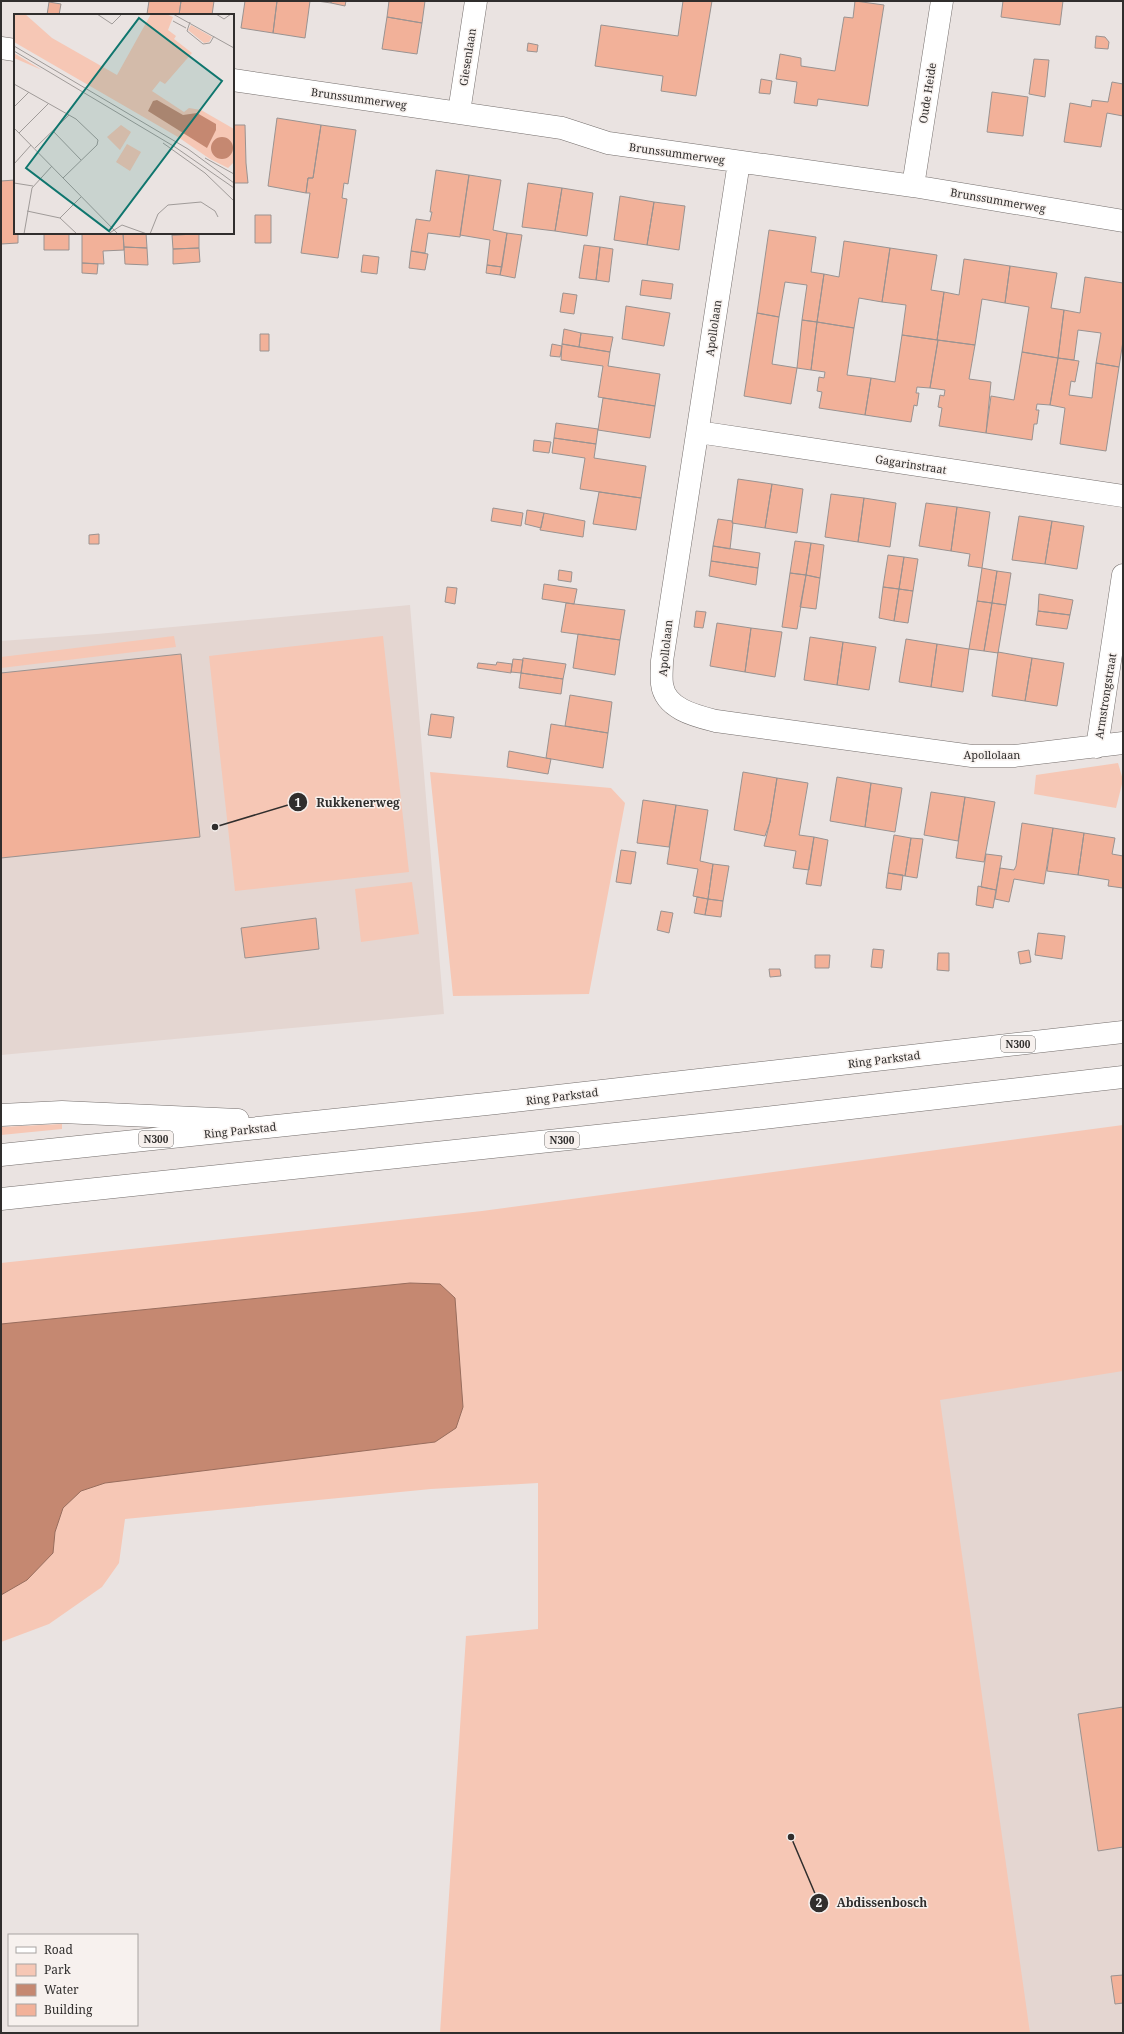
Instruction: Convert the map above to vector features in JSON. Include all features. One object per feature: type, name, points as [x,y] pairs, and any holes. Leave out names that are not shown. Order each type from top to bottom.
[{"type":"main road","name":"Giesenlaan","points":[[459,112],[476,1]]},
{"type":"main road","name":"Oude Heide","points":[[913,186],[942,1]]},
{"type":"main road","points":[[1,48],[14,50]]},
{"type":"main road","name":"Brunssummerweg","points":[[234,80],[562,128],[608,143],[913,186],[1123,221]]},
{"type":"main road","name":"Apollolaan","points":[[739,162],[662,661],[662,685],[671,702],[693,715],[716,721],[972,756],[1014,756],[1123,743]]},
{"type":"main road","name":"Gagarinstraat","points":[[698,432],[1123,496]]},
{"type":"main road","name":"Armstrongstraat","points":[[1097,747],[1123,575]]},
{"type":"main road","name":"Ring Parkstad","points":[[1,1155],[311,1123],[1123,1032]]},
{"type":"main road","name":"N300","points":[[1,1199],[730,1122],[1123,1077]]},
{"type":"main road","name":"N300","points":[[1,1115],[62,1112],[311,1123]]},
{"type":"shaded area","points":[[410,605],[444,1014],[1,1055],[1,641],[97,634]]},
{"type":"shaded area","points":[[1123,1314],[1123,2033],[444,2033],[541,1634],[566,1362]]},
{"type":"green space","points":[[174,636],[176,647],[1,668],[1,657]]},
{"type":"green space","points":[[383,636],[409,872],[235,891],[209,656]]},
{"type":"green space","points":[[1118,763],[1123,780],[1116,808],[1034,794],[1036,775]]},
{"type":"green space","points":[[430,772],[611,788],[625,803],[589,994],[453,996]]},
{"type":"green space","points":[[412,882],[419,934],[361,942],[355,889]]},
{"type":"green space","points":[[62,1124],[62,1129],[1,1135],[1,1127]]},
{"type":"green space","points":[[1123,1125],[1123,1371],[940,1400],[1030,2033],[440,2033],[466,1636],[538,1629],[538,1483],[431,1489],[125,1519],[119,1563],[102,1587],[49,1624],[1,1642],[1,1263],[482,1211]]},
{"type":"water","points":[[410,1283],[440,1284],[455,1298],[463,1407],[456,1428],[435,1442],[105,1483],[81,1491],[63,1508],[55,1532],[53,1553],[27,1580],[1,1595],[1,1324]]},
{"type":"building","points":[[149,1],[181,1],[179,14],[147,14]]},
{"type":"building","points":[[181,1],[214,1],[212,14],[179,14]]},
{"type":"building","points":[[245,1],[277,1],[273,33],[241,28]]},
{"type":"building","points":[[277,1],[310,1],[305,38],[273,33]]},
{"type":"building","points":[[317,1],[331,1],[331,3]]},
{"type":"building","points":[[331,1],[346,1],[345,6],[331,3]]},
{"type":"building","points":[[389,1],[425,1],[422,23],[387,17]]},
{"type":"building","points":[[683,1],[712,1],[696,96],[661,91],[663,76],[595,66],[601,25],[678,36]]},
{"type":"building","points":[[855,1],[884,5],[868,106],[818,99],[817,106],[794,103],[797,82],[776,79],[780,54],[801,58],[801,66],[835,71],[844,17],[853,18]]},
{"type":"building","points":[[1003,1],[1063,1],[1060,25],[1001,17]]},
{"type":"building","points":[[49,2],[61,4],[59,14],[47,14]]},
{"type":"building","points":[[387,17],[422,23],[417,54],[382,49]]},
{"type":"building","points":[[1096,36],[1105,37],[1109,42],[1108,49],[1095,48]]},
{"type":"building","points":[[528,43],[538,45],[537,52],[527,51]]},
{"type":"building","points":[[1034,59],[1049,60],[1045,97],[1029,94]]},
{"type":"building","points":[[761,79],[772,81],[770,94],[759,93]]},
{"type":"building","points":[[1112,82],[1123,84],[1123,116],[1107,113],[1101,147],[1064,142],[1070,103],[1091,107],[1092,100],[1108,102]]},
{"type":"building","points":[[992,92],[1028,97],[1023,136],[987,132]]},
{"type":"building","points":[[277,118],[321,125],[313,178],[308,178],[306,193],[268,186]]},
{"type":"building","points":[[234,125],[245,125],[248,183],[234,183]]},
{"type":"building","points":[[321,125],[356,130],[348,184],[344,183],[342,198],[347,199],[338,258],[301,253],[310,193],[306,193],[308,178],[313,178]]},
{"type":"building","points":[[436,170],[469,175],[460,237],[428,233],[425,253],[411,251],[416,219],[430,221]]},
{"type":"building","points":[[469,175],[501,180],[493,230],[507,233],[502,267],[487,265],[490,240],[460,235]]},
{"type":"building","points":[[14,180],[14,234],[18,234],[18,243],[1,244],[1,181]]},
{"type":"building","points":[[528,183],[562,188],[555,231],[522,227]]},
{"type":"building","points":[[562,188],[593,193],[587,236],[555,231]]},
{"type":"building","points":[[620,196],[654,202],[647,245],[614,240]]},
{"type":"building","points":[[654,202],[685,206],[679,250],[647,245]]},
{"type":"building","points":[[255,215],[271,215],[271,243],[255,243]]},
{"type":"building","points":[[769,230],[816,237],[811,272],[824,274],[817,322],[802,320],[807,285],[785,282],[779,317],[757,313]]},
{"type":"building","points":[[507,233],[522,235],[515,278],[500,275]]},
{"type":"building","points":[[44,234],[69,234],[69,250],[44,250]]},
{"type":"building","points":[[82,234],[123,234],[124,250],[103,251],[104,264],[82,263]]},
{"type":"building","points":[[123,234],[146,234],[147,248],[124,247]]},
{"type":"building","points":[[172,234],[199,234],[172,235]]},
{"type":"building","points":[[199,234],[199,248],[173,249],[172,235]]},
{"type":"building","points":[[844,241],[890,248],[882,302],[859,298],[854,328],[817,322],[824,274],[839,277]]},
{"type":"building","points":[[584,245],[600,247],[596,280],[579,278]]},
{"type":"building","points":[[124,247],[147,248],[148,265],[125,264]]},
{"type":"building","points":[[600,247],[613,249],[609,282],[596,280]]},
{"type":"building","points":[[199,248],[200,262],[173,264],[173,249]]},
{"type":"building","points":[[890,248],[937,255],[931,290],[944,292],[937,340],[902,335],[906,305],[882,302]]},
{"type":"building","points":[[411,251],[428,254],[425,270],[409,268]]},
{"type":"building","points":[[363,255],[379,257],[377,274],[361,272]]},
{"type":"building","points":[[964,259],[1010,266],[1005,303],[982,299],[975,345],[937,340],[944,292],[959,295]]},
{"type":"building","points":[[82,263],[98,264],[97,274],[82,273]]},
{"type":"building","points":[[487,265],[502,267],[500,275],[486,273]]},
{"type":"building","points":[[1010,266],[1057,273],[1051,308],[1064,310],[1058,358],[1022,352],[1029,307],[1005,303]]},
{"type":"building","points":[[1085,277],[1123,283],[1123,341],[1119,367],[1096,363],[1101,333],[1078,330],[1074,360],[1058,358],[1064,310],[1080,313]]},
{"type":"building","points":[[642,280],[673,284],[671,299],[640,295]]},
{"type":"building","points":[[563,293],[577,295],[574,314],[560,312]]},
{"type":"building","points":[[626,306],[670,313],[664,346],[622,339]]},
{"type":"building","points":[[757,313],[779,317],[772,364],[797,368],[791,404],[744,396]]},
{"type":"building","points":[[802,320],[817,322],[811,370],[797,368]]},
{"type":"building","points":[[817,322],[854,328],[847,375],[871,378],[865,415],[819,408],[822,392],[817,391],[819,377],[824,378],[825,372],[811,370]]},
{"type":"building","points":[[564,329],[581,333],[579,347],[562,344]]},
{"type":"building","points":[[581,333],[613,337],[610,352],[579,347]]},
{"type":"building","points":[[260,334],[269,334],[269,351],[260,351]]},
{"type":"building","points":[[902,335],[938,340],[930,388],[917,387],[916,393],[919,393],[917,406],[914,405],[911,422],[865,415],[871,378],[895,382]]},
{"type":"building","points":[[938,340],[975,345],[969,379],[991,382],[986,433],[939,426],[942,408],[938,407],[940,395],[944,396],[945,390],[930,388]]},
{"type":"building","points":[[552,344],[562,346],[560,357],[550,356]]},
{"type":"building","points":[[562,344],[610,352],[608,366],[660,374],[655,406],[598,397],[603,366],[561,360]]},
{"type":"building","points":[[1022,352],[1058,358],[1050,405],[1037,404],[1036,410],[1039,410],[1037,424],[1034,424],[1032,440],[986,433],[991,396],[1014,400]]},
{"type":"building","points":[[1058,358],[1079,361],[1075,382],[1071,381],[1069,395],[1092,398],[1096,363],[1119,367],[1106,451],[1060,444],[1065,408],[1050,405]]},
{"type":"building","points":[[603,398],[655,406],[650,438],[598,430]]},
{"type":"building","points":[[556,423],[598,429],[596,444],[554,438]]},
{"type":"building","points":[[554,438],[596,444],[594,458],[646,466],[641,498],[580,489],[585,458],[552,453]]},
{"type":"building","points":[[534,440],[551,442],[549,453],[533,451]]},
{"type":"building","points":[[738,479],[772,484],[765,528],[732,523]]},
{"type":"building","points":[[772,484],[803,489],[797,533],[765,528]]},
{"type":"building","points":[[599,492],[641,498],[636,530],[593,524]]},
{"type":"building","points":[[831,494],[864,498],[858,542],[825,537]]},
{"type":"building","points":[[864,498],[896,503],[890,547],[858,542]]},
{"type":"building","points":[[926,503],[957,507],[951,551],[919,546]]},
{"type":"building","points":[[957,507],[990,512],[982,568],[968,566],[970,554],[951,551]]},
{"type":"building","points":[[493,508],[523,513],[521,526],[491,521]]},
{"type":"building","points":[[527,510],[544,513],[541,528],[525,524]]},
{"type":"building","points":[[544,513],[585,521],[583,537],[540,530]]},
{"type":"building","points":[[1019,516],[1052,521],[1045,564],[1012,560]]},
{"type":"building","points":[[718,519],[732,521],[733,523],[730,549],[713,546]]},
{"type":"building","points":[[1052,521],[1084,526],[1077,569],[1045,564]]},
{"type":"building","points":[[99,534],[99,544],[89,544],[89,535]]},
{"type":"building","points":[[795,541],[811,543],[806,575],[790,573]]},
{"type":"building","points":[[811,543],[824,545],[820,578],[806,575]]},
{"type":"building","points":[[713,546],[760,553],[758,568],[711,561]]},
{"type":"building","points":[[888,555],[904,557],[899,589],[883,587]]},
{"type":"building","points":[[904,557],[918,559],[913,591],[899,589]]},
{"type":"building","points":[[711,561],[758,568],[756,585],[709,576]]},
{"type":"building","points":[[982,568],[997,571],[992,603],[977,601]]},
{"type":"building","points":[[559,570],[572,572],[571,582],[558,580]]},
{"type":"building","points":[[997,571],[1011,573],[1006,605],[992,603]]},
{"type":"building","points":[[790,573],[806,575],[797,629],[782,627]]},
{"type":"building","points":[[806,575],[820,578],[816,609],[800,607]]},
{"type":"building","points":[[544,584],[577,589],[574,604],[542,599]]},
{"type":"building","points":[[447,587],[457,588],[455,604],[445,602]]},
{"type":"building","points":[[883,587],[899,589],[894,621],[879,618]]},
{"type":"building","points":[[899,589],[913,591],[908,623],[894,621]]},
{"type":"building","points":[[1039,594],[1073,600],[1070,615],[1038,611]]},
{"type":"building","points":[[977,601],[992,603],[984,651],[969,649]]},
{"type":"building","points":[[566,603],[625,610],[620,640],[561,632]]},
{"type":"building","points":[[992,603],[1006,605],[998,653],[984,651]]},
{"type":"building","points":[[696,611],[706,612],[703,628],[694,627]]},
{"type":"building","points":[[1038,611],[1070,615],[1067,629],[1036,625]]},
{"type":"building","points":[[717,623],[751,628],[745,672],[710,666]]},
{"type":"building","points":[[751,628],[782,632],[775,677],[745,672]]},
{"type":"building","points":[[578,634],[620,640],[615,675],[573,668]]},
{"type":"building","points":[[810,637],[843,642],[837,685],[804,680]]},
{"type":"building","points":[[906,639],[937,644],[931,687],[899,682]]},
{"type":"building","points":[[843,642],[876,647],[869,690],[837,685]]},
{"type":"building","points":[[937,644],[969,649],[963,692],[931,687]]},
{"type":"building","points":[[998,652],[1032,658],[1025,701],[992,696]]},
{"type":"building","points":[[181,654],[200,837],[1,858],[1,673]]},
{"type":"building","points":[[523,658],[566,664],[563,679],[521,673]]},
{"type":"building","points":[[1032,658],[1064,663],[1057,706],[1025,701]]},
{"type":"building","points":[[513,659],[523,660],[521,673],[511,672]]},
{"type":"building","points":[[497,662],[512,664],[511,673],[477,668],[478,663],[496,665]]},
{"type":"building","points":[[521,673],[563,679],[561,694],[519,688]]},
{"type":"building","points":[[570,695],[612,702],[608,733],[565,726]]},
{"type":"building","points":[[431,714],[454,717],[451,738],[428,735]]},
{"type":"building","points":[[551,724],[608,733],[603,768],[546,758]]},
{"type":"building","points":[[509,751],[551,759],[548,774],[507,767]]},
{"type":"building","points":[[743,772],[777,778],[770,822],[765,836],[734,830]]},
{"type":"building","points":[[837,777],[871,783],[865,827],[830,821]]},
{"type":"building","points":[[777,778],[808,783],[799,835],[814,837],[809,870],[793,868],[796,851],[764,846],[770,822]]},
{"type":"building","points":[[871,783],[902,788],[895,832],[865,827]]},
{"type":"building","points":[[931,792],[965,797],[958,841],[924,835]]},
{"type":"building","points":[[965,797],[995,802],[984,862],[956,858]]},
{"type":"building","points":[[643,800],[676,805],[669,847],[637,843]]},
{"type":"building","points":[[676,805],[708,810],[700,861],[713,864],[708,899],[693,896],[698,869],[667,864]]},
{"type":"building","points":[[1022,823],[1053,828],[1044,884],[1014,879],[1009,902],[995,899],[1000,868],[1014,870],[1016,866]]},
{"type":"building","points":[[1053,828],[1084,833],[1078,875],[1047,871]]},
{"type":"building","points":[[1084,833],[1115,838],[1112,854],[1123,856],[1123,888],[1108,886],[1109,880],[1078,875]]},
{"type":"building","points":[[894,835],[911,838],[905,876],[888,873]]},
{"type":"building","points":[[814,837],[828,840],[821,886],[806,884]]},
{"type":"building","points":[[911,838],[923,839],[917,878],[905,876]]},
{"type":"building","points":[[621,850],[636,852],[631,884],[616,882]]},
{"type":"building","points":[[986,854],[1002,856],[996,890],[981,887]]},
{"type":"building","points":[[713,864],[729,866],[723,901],[708,899]]},
{"type":"building","points":[[888,873],[903,875],[901,890],[886,888]]},
{"type":"building","points":[[978,886],[996,890],[993,908],[976,905]]},
{"type":"building","points":[[697,897],[708,899],[705,915],[694,913]]},
{"type":"building","points":[[708,899],[723,901],[721,917],[705,915]]},
{"type":"building","points":[[661,911],[673,913],[669,933],[657,930]]},
{"type":"building","points":[[316,918],[319,949],[245,958],[241,928]]},
{"type":"building","points":[[1038,933],[1065,936],[1062,959],[1035,955]]},
{"type":"building","points":[[873,949],[884,950],[882,968],[871,967]]},
{"type":"building","points":[[1029,950],[1031,962],[1020,964],[1018,952]]},
{"type":"building","points":[[938,953],[949,953],[949,971],[937,970]]},
{"type":"building","points":[[815,955],[830,955],[829,968],[815,968]]},
{"type":"building","points":[[769,969],[780,969],[781,976],[770,977]]},
{"type":"building","points":[[1123,1707],[1123,1847],[1098,1851],[1078,1714]]},
{"type":"building","points":[[1123,1975],[1123,2003],[1115,2004],[1111,1976]]},
{"type":"place","name":"Rukkenerweg","points":[[215,827]]},
{"type":"place","name":"Abdissenbosch","points":[[791,1837]]}]
